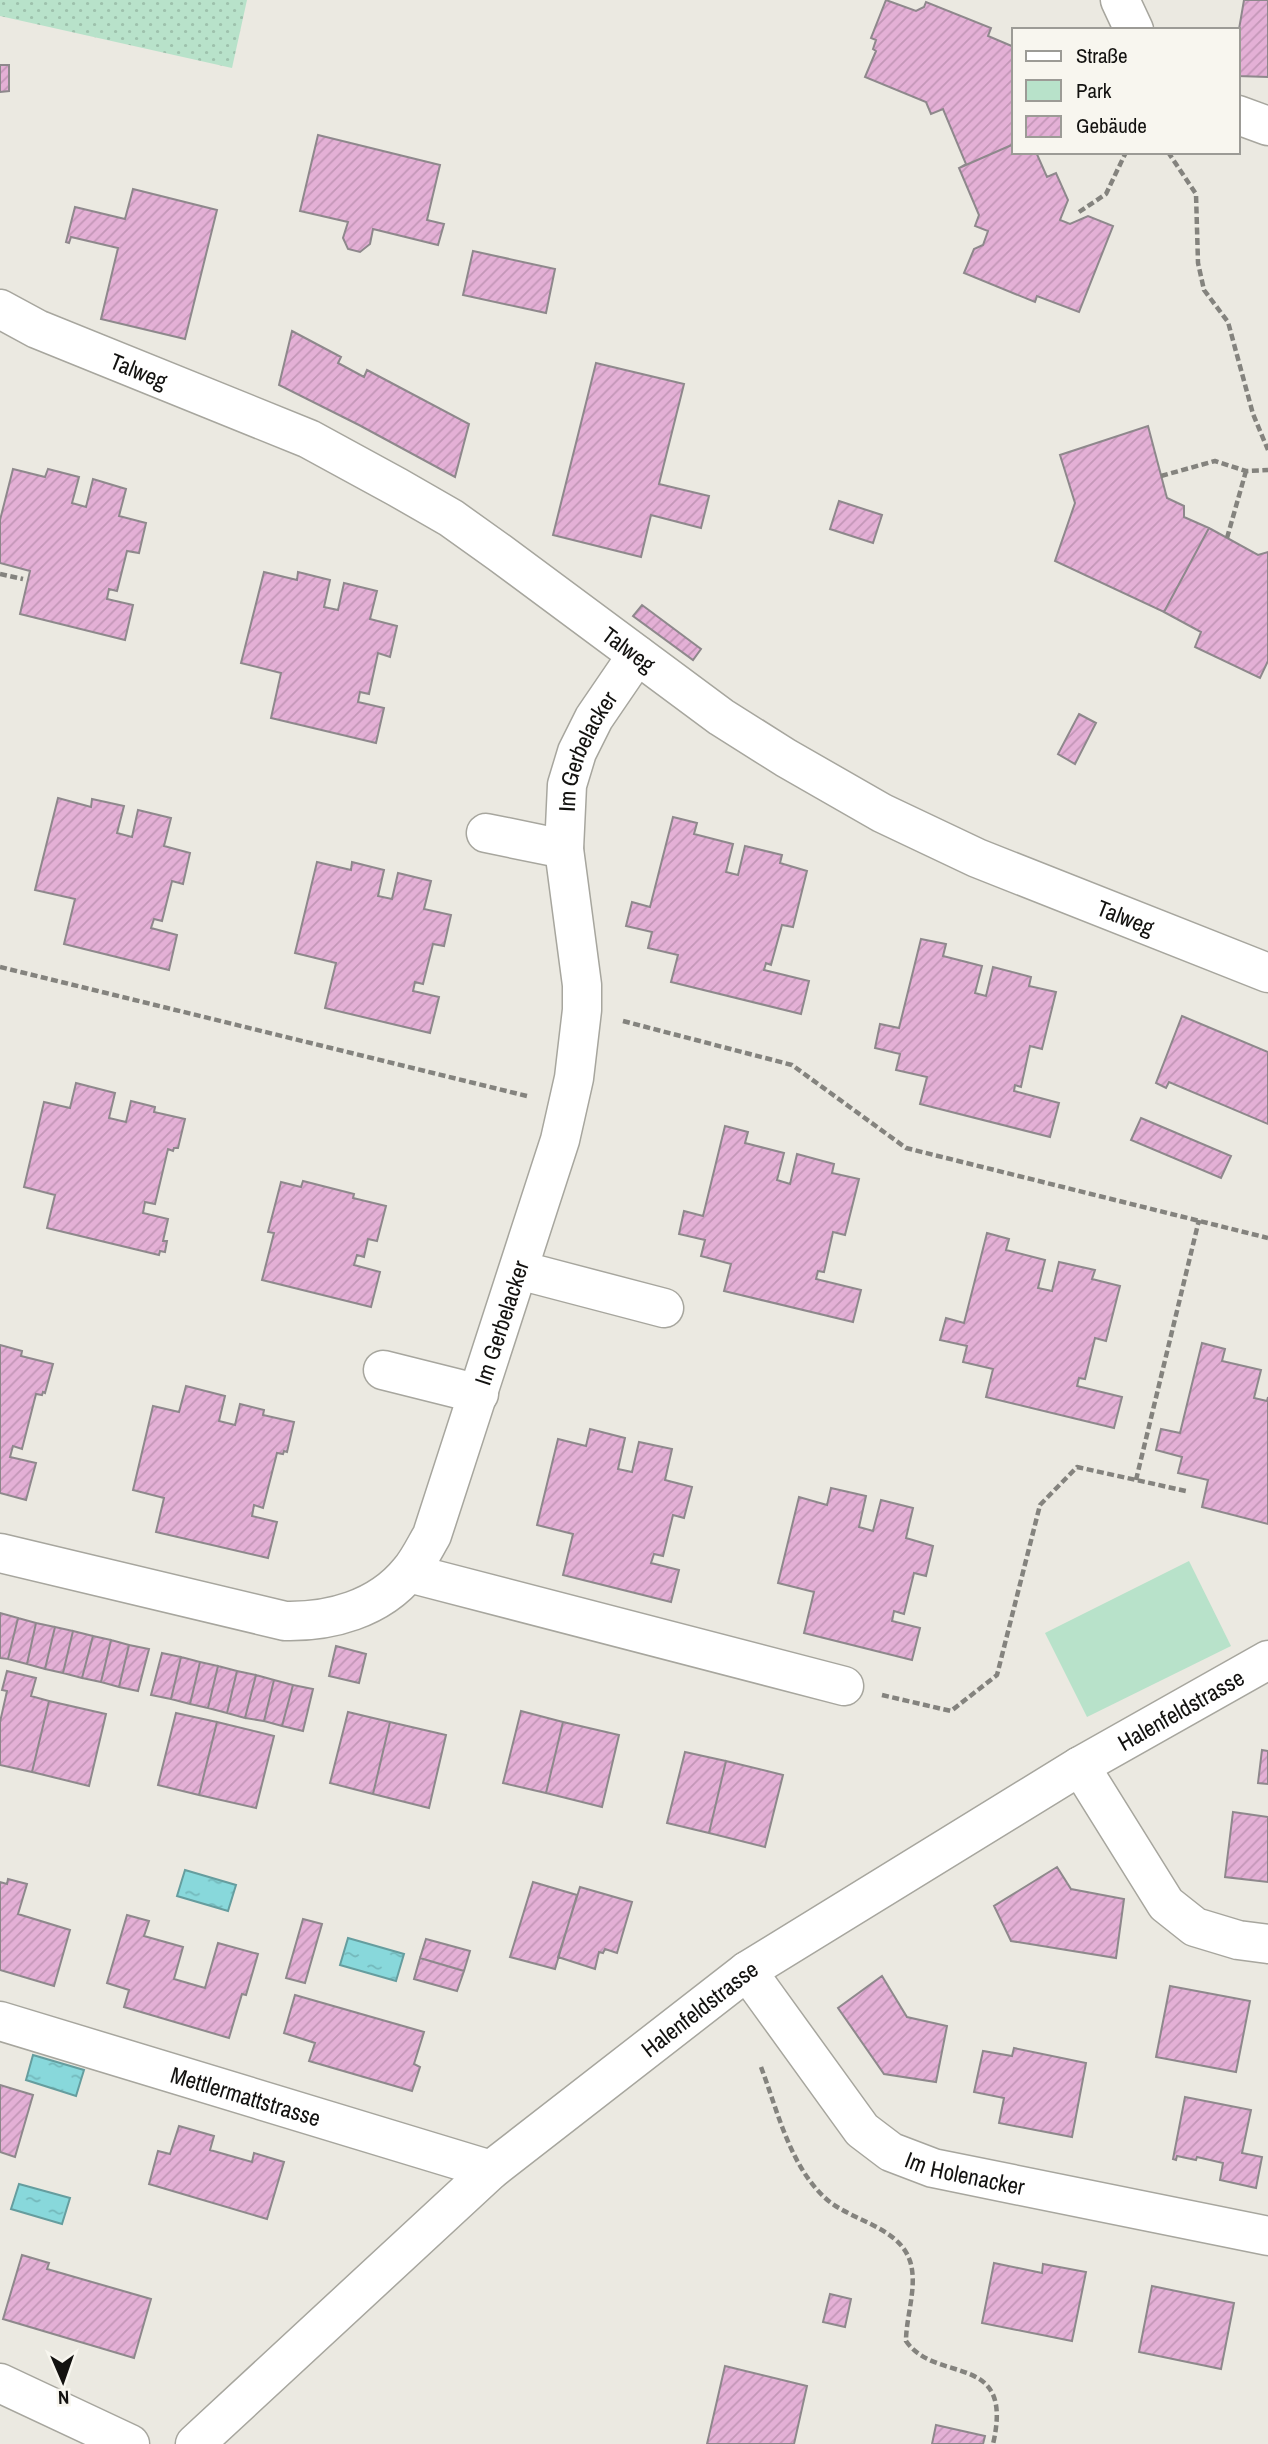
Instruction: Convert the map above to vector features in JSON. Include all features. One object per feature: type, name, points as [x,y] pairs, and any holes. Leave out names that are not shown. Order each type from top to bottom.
[{"type":"street","points":[[1120,0],[1133,28]]},
{"type":"street","points":[[1240,116],[1268,126]]},
{"type":"street","name":"Talweg","points":[[0,309],[37,329],[320,445],[451,519],[721,717],[882,813],[977,858],[1268,973]]},
{"type":"street","name":"Im Gerbelacker","points":[[0,1553],[285,1621],[310,1621],[344,1615],[378,1599],[409,1573],[432,1535],[519,1270],[569,1106],[582,1010],[579,959],[564,849],[567,785],[577,752],[594,718],[637,655]]},
{"type":"street","points":[[486,833],[564,849]]},
{"type":"street","points":[[519,1270],[664,1308]]},
{"type":"street","points":[[383,1370],[479,1394]]},
{"type":"street","points":[[409,1573],[844,1686]]},
{"type":"street","name":"Halenfeldstrasse","points":[[195,2444],[491,2170],[747,1971],[1080,1766],[1268,1660]]},
{"type":"street","points":[[1080,1766],[1166,1905],[1195,1927],[1238,1940],[1268,1944]]},
{"type":"street","name":"Im Holenacker","points":[[747,1971],[862,2130],[891,2152],[933,2168],[1268,2236]]},
{"type":"street","name":"Mettlermattstrasse","points":[[0,2021],[491,2170]]},
{"type":"street","points":[[0,2383],[130,2444]]},
{"type":"path","points":[[1079,212],[1106,194],[1125,154]]},
{"type":"path","points":[[1169,154],[1196,194],[1198,263],[1204,290],[1228,323],[1253,414],[1268,450]]},
{"type":"path","points":[[1161,476],[1215,461],[1246,471],[1268,470]]},
{"type":"path","points":[[1227,538],[1246,471]]},
{"type":"path","points":[[0,574],[23,579]]},
{"type":"path","points":[[0,967],[569,1106]]},
{"type":"path","points":[[582,1010],[792,1065],[906,1147],[1268,1238]]},
{"type":"path","points":[[1136,1480],[1199,1220]]},
{"type":"path","points":[[844,1686],[951,1711],[997,1675],[1040,1504],[1077,1467],[1186,1490]]},
{"type":"path","points":[[761,2066],[795,2157],[821,2195],[841,2211],[891,2235],[903,2246],[913,2272],[906,2341],[925,2359],[966,2371],[988,2388],[997,2412],[998,2424],[993,2444]]},
{"type":"green space","points":[[0,0],[247,0],[232,68],[0,16]]},
{"type":"green space","points":[[1189,1561],[1231,1646],[1087,1717],[1045,1633]]},
{"type":"water","points":[[185,1870],[236,1885],[228,1911],[177,1896]]},
{"type":"water","points":[[348,1938],[404,1954],[396,1981],[340,1965]]},
{"type":"water","points":[[33,2055],[84,2070],[76,2096],[26,2080]]},
{"type":"water","points":[[19,2184],[70,2198],[62,2224],[11,2209]]},
{"type":"building","points":[[886,0],[916,11],[924,7],[926,2],[991,28],[988,36],[1012,46],[1012,145],[959,168],[966,164],[943,109],[931,114],[926,102],[865,77],[876,51],[873,49],[876,40],[871,38]]},
{"type":"building","points":[[1244,0],[1268,0],[1268,77],[1240,76],[1239,28]]},
{"type":"building","points":[[0,65],[9,65],[9,91],[0,92]]},
{"type":"building","points":[[318,135],[440,165],[427,220],[444,224],[438,245],[373,229],[370,244],[360,252],[348,249],[343,238],[348,222],[300,211]]},
{"type":"building","points":[[1012,145],[1012,154],[1037,154],[1047,177],[1056,173],[1068,200],[1060,220],[1070,224],[1088,216],[1113,226],[1079,312],[1037,296],[1035,302],[964,273],[974,249],[983,245],[988,231],[975,226],[979,215],[959,168]]},
{"type":"building","points":[[133,189],[217,210],[185,339],[101,319],[118,248],[71,237],[69,243],[66,242],[75,207],[125,219]]},
{"type":"building","points":[[473,251],[555,269],[546,313],[463,295]]},
{"type":"building","points":[[292,331],[341,357],[338,363],[364,377],[367,370],[469,424],[455,477],[279,385]]},
{"type":"building","points":[[596,363],[684,384],[659,484],[709,496],[701,528],[651,515],[641,557],[553,535]]},
{"type":"building","points":[[1148,426],[1167,498],[1184,506],[1184,517],[1209,528],[1164,612],[1055,561],[1075,503],[1060,455]]},
{"type":"building","points":[[13,469],[45,477],[48,469],[79,477],[72,503],[86,507],[93,479],[126,489],[119,516],[146,523],[139,553],[127,551],[117,591],[109,589],[107,599],[133,605],[125,640],[20,614],[30,571],[0,563],[0,520]]},
{"type":"building","points":[[839,501],[882,515],[873,543],[830,529]]},
{"type":"building","points":[[1209,528],[1258,555],[1268,552],[1268,661],[1260,678],[1195,647],[1201,632],[1164,612]]},
{"type":"building","points":[[264,572],[297,580],[298,572],[330,580],[324,607],[338,610],[344,583],[377,591],[370,619],[397,626],[390,657],[378,653],[369,694],[360,692],[358,702],[384,708],[376,743],[271,718],[281,673],[241,663]]},
{"type":"building","points":[[642,605],[701,649],[693,660],[633,616]]},
{"type":"building","points":[[1079,714],[1096,723],[1075,764],[1058,754]]},
{"type":"building","points":[[58,798],[91,807],[92,799],[124,806],[117,833],[132,837],[138,810],[171,818],[164,846],[190,853],[183,884],[172,881],[162,921],[154,919],[151,928],[177,935],[169,970],[64,944],[75,899],[35,890]]},
{"type":"building","points":[[673,817],[697,823],[694,834],[733,844],[726,872],[738,875],[745,846],[782,855],[780,863],[807,871],[793,927],[782,925],[771,965],[766,963],[764,970],[809,981],[801,1014],[671,982],[678,955],[648,948],[652,932],[626,926],[632,902],[650,907]]},
{"type":"building","points":[[317,862],[351,870],[352,862],[384,870],[378,896],[392,899],[398,873],[431,881],[424,909],[451,915],[444,946],[433,944],[423,984],[415,982],[413,991],[439,997],[430,1033],[325,1008],[336,963],[295,953]]},
{"type":"building","points":[[921,939],[946,944],[943,956],[982,966],[975,993],[986,996],[993,967],[1031,977],[1029,986],[1056,992],[1042,1049],[1030,1046],[1021,1087],[1015,1085],[1014,1091],[1059,1103],[1050,1137],[920,1104],[927,1077],[896,1070],[900,1054],[875,1048],[880,1024],[899,1028]]},
{"type":"building","points":[[1182,1016],[1268,1052],[1268,1124],[1169,1082],[1166,1088],[1156,1083]]},
{"type":"building","points":[[76,1083],[115,1093],[109,1118],[126,1122],[131,1101],[155,1107],[154,1112],[185,1119],[178,1148],[173,1151],[168,1149],[155,1204],[145,1202],[143,1213],[168,1219],[163,1241],[167,1241],[165,1252],[160,1251],[159,1255],[47,1228],[55,1195],[24,1187],[44,1102],[70,1108]]},
{"type":"building","points":[[1141,1118],[1231,1156],[1221,1178],[1131,1140]]},
{"type":"building","points":[[725,1126],[748,1132],[745,1143],[784,1153],[777,1180],[790,1184],[797,1154],[834,1164],[832,1173],[859,1179],[845,1235],[833,1232],[824,1272],[818,1271],[816,1279],[861,1290],[853,1322],[724,1291],[731,1264],[701,1256],[705,1240],[679,1234],[684,1211],[703,1216]]},
{"type":"building","points":[[303,1181],[354,1194],[353,1198],[386,1206],[377,1241],[368,1239],[364,1257],[357,1255],[354,1265],[380,1272],[371,1307],[262,1280],[274,1233],[268,1232],[281,1182],[301,1187]]},
{"type":"building","points":[[987,1233],[1009,1239],[1006,1250],[1045,1260],[1038,1288],[1052,1291],[1059,1262],[1095,1270],[1092,1279],[1120,1286],[1106,1341],[1095,1338],[1085,1379],[1079,1378],[1077,1386],[1122,1397],[1114,1428],[986,1397],[993,1369],[963,1362],[967,1346],[940,1340],[946,1318],[964,1323]]},
{"type":"building","points":[[1202,1343],[1225,1349],[1222,1361],[1261,1370],[1254,1398],[1267,1401],[1268,1397],[1268,1524],[1202,1507],[1208,1480],[1178,1473],[1182,1457],[1156,1450],[1161,1429],[1180,1433]]},
{"type":"building","points":[[0,1345],[22,1351],[21,1356],[53,1364],[45,1393],[36,1394],[22,1449],[13,1446],[10,1457],[36,1463],[26,1500],[0,1493]]},
{"type":"building","points":[[186,1386],[225,1396],[219,1421],[235,1425],[240,1404],[264,1410],[263,1415],[294,1422],[287,1452],[277,1453],[263,1508],[254,1505],[252,1516],[277,1522],[268,1558],[156,1532],[164,1498],[133,1490],[153,1406],[179,1412]]},
{"type":"building","points":[[590,1429],[625,1438],[618,1469],[632,1472],[639,1442],[672,1449],[665,1480],[692,1487],[684,1518],[673,1515],[663,1556],[654,1554],[651,1563],[679,1570],[671,1602],[563,1575],[573,1534],[537,1525],[558,1439],[586,1446]]},
{"type":"building","points":[[831,1488],[866,1496],[859,1527],[873,1531],[881,1500],[913,1508],[906,1538],[933,1546],[926,1576],[914,1573],[904,1614],[894,1611],[892,1621],[920,1628],[912,1660],[804,1633],[814,1592],[778,1583],[799,1497],[827,1505]]},
{"type":"building","points":[[0,1613],[18,1618],[8,1659],[0,1658]]},
{"type":"building","points":[[18,1618],[36,1623],[27,1664],[8,1659]]},
{"type":"building","points":[[36,1623],[55,1627],[45,1669],[27,1664]]},
{"type":"building","points":[[55,1627],[73,1631],[63,1673],[45,1669]]},
{"type":"building","points":[[73,1631],[93,1636],[82,1678],[63,1673]]},
{"type":"building","points":[[93,1636],[111,1640],[101,1682],[82,1678]]},
{"type":"building","points":[[111,1640],[129,1645],[119,1687],[101,1682]]},
{"type":"building","points":[[129,1645],[149,1649],[138,1691],[119,1687]]},
{"type":"building","points":[[336,1646],[366,1654],[359,1683],[329,1676]]},
{"type":"building","points":[[162,1653],[181,1657],[171,1699],[151,1695]]},
{"type":"building","points":[[181,1657],[200,1662],[190,1704],[171,1699]]},
{"type":"building","points":[[200,1662],[218,1666],[208,1708],[190,1704]]},
{"type":"building","points":[[218,1666],[237,1671],[227,1713],[208,1708]]},
{"type":"building","points":[[7,1671],[36,1678],[31,1696],[49,1701],[32,1772],[0,1765],[0,1722],[7,1691],[2,1690]]},
{"type":"building","points":[[237,1671],[256,1675],[245,1718],[227,1713]]},
{"type":"building","points":[[256,1675],[274,1680],[264,1721],[245,1718]]},
{"type":"building","points":[[274,1680],[293,1685],[282,1726],[264,1721]]},
{"type":"building","points":[[293,1685],[313,1689],[303,1731],[282,1726]]},
{"type":"building","points":[[49,1701],[106,1714],[89,1786],[32,1772]]},
{"type":"building","points":[[521,1711],[563,1722],[546,1793],[503,1783]]},
{"type":"building","points":[[348,1712],[390,1722],[373,1794],[330,1783]]},
{"type":"building","points":[[176,1713],[217,1722],[199,1795],[158,1785]]},
{"type":"building","points":[[217,1722],[274,1736],[256,1808],[199,1795]]},
{"type":"building","points":[[390,1722],[446,1735],[429,1808],[373,1794]]},
{"type":"building","points":[[563,1722],[619,1735],[602,1807],[546,1793]]},
{"type":"building","points":[[1262,1750],[1268,1751],[1268,1784],[1258,1783]]},
{"type":"building","points":[[685,1752],[726,1761],[709,1833],[667,1823]]},
{"type":"building","points":[[726,1761],[783,1775],[765,1847],[709,1833]]},
{"type":"building","points":[[1233,1812],[1268,1817],[1268,1882],[1225,1877]]},
{"type":"building","points":[[1057,1867],[1071,1889],[1124,1899],[1116,1958],[1011,1941],[994,1906]]},
{"type":"building","points":[[8,1879],[27,1884],[18,1914],[70,1930],[54,1986],[0,1970],[0,1882],[7,1884]]},
{"type":"building","points":[[533,1882],[577,1895],[555,1969],[510,1957]]},
{"type":"building","points":[[580,1887],[632,1902],[617,1953],[605,1949],[603,1953],[599,1952],[595,1969],[558,1957]]},
{"type":"building","points":[[127,1915],[149,1921],[144,1936],[183,1947],[174,1979],[205,1988],[218,1943],[258,1954],[229,2038],[124,2007],[129,1990],[107,1983]]},
{"type":"building","points":[[303,1919],[322,1924],[305,1983],[286,1978]]},
{"type":"building","points":[[426,1939],[470,1951],[464,1971],[420,1958]]},
{"type":"building","points":[[420,1958],[464,1971],[457,1991],[414,1979]]},
{"type":"building","points":[[882,1976],[907,2017],[947,2026],[936,2082],[884,2074],[838,2008]]},
{"type":"building","points":[[1170,1986],[1250,2001],[1236,2072],[1156,2057]]},
{"type":"building","points":[[295,1995],[424,2032],[414,2064],[420,2067],[412,2091],[309,2061],[315,2043],[284,2033]]},
{"type":"building","points":[[1014,2048],[1086,2063],[1072,2137],[999,2123],[1004,2098],[974,2092],[983,2051],[1012,2056]]},
{"type":"building","points":[[0,2085],[33,2095],[15,2157],[0,2152]]},
{"type":"building","points":[[1185,2097],[1251,2110],[1242,2153],[1262,2157],[1256,2188],[1220,2180],[1223,2163],[1197,2157],[1196,2160],[1177,2156],[1176,2160],[1173,2159]]},
{"type":"building","points":[[179,2126],[214,2136],[210,2150],[252,2162],[254,2153],[284,2162],[267,2219],[149,2184],[158,2151],[170,2154]]},
{"type":"building","points":[[22,2255],[49,2263],[47,2269],[151,2299],[134,2358],[3,2319]]},
{"type":"building","points":[[994,2263],[1042,2273],[1043,2264],[1086,2272],[1072,2341],[982,2323]]},
{"type":"building","points":[[1152,2286],[1234,2303],[1221,2369],[1139,2352]]},
{"type":"building","points":[[830,2294],[851,2299],[845,2327],[823,2322]]},
{"type":"building","points":[[725,2366],[807,2386],[794,2444],[707,2444]]},
{"type":"building","points":[[936,2425],[985,2436],[983,2444],[932,2444]]}]
